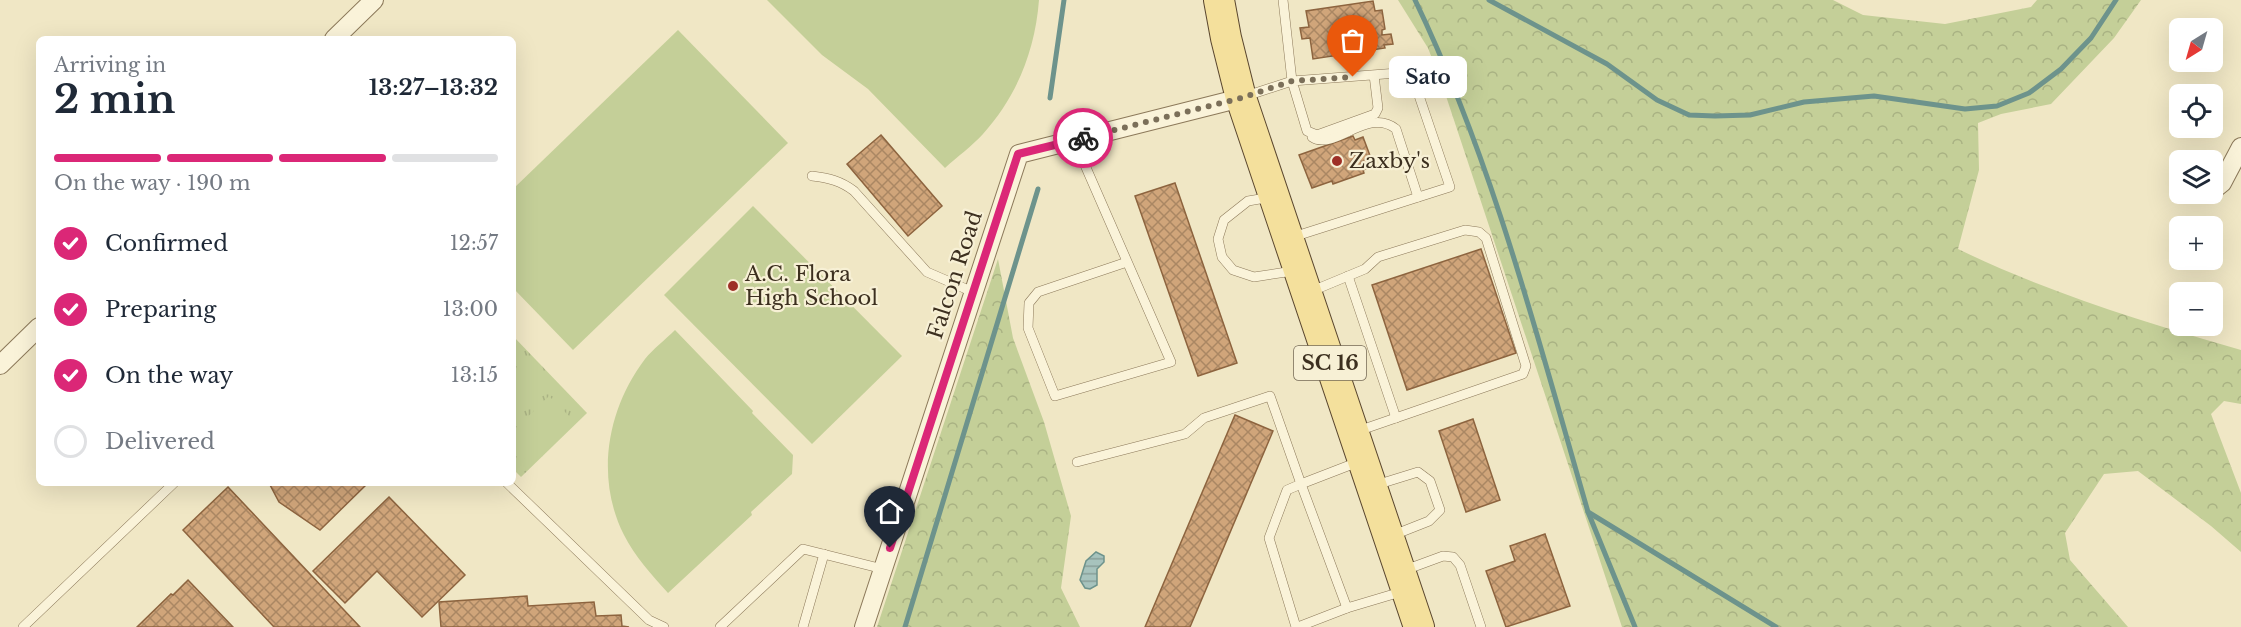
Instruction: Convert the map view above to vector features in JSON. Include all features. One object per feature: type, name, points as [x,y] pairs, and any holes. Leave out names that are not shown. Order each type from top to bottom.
[{"type":"main road","name":"SC 16","points":[[1219,0],[1241,98],[1419,627]]},
{"type":"street","points":[[337,36],[374,0]]},
{"type":"street","name":"Falcon Road","points":[[864,627],[1018,154],[1241,98]]},
{"type":"street","points":[[2223,181],[2241,147]]},
{"type":"street","points":[[0,365],[36,330]]},
{"type":"lane","points":[[1283,0],[1292,81],[1309,136],[1316,140],[1325,140],[1369,123],[1380,121],[1390,123],[1396,129],[1418,197]]},
{"type":"lane","points":[[1241,98],[1292,81],[1411,72],[1450,186],[1288,239]]},
{"type":"lane","points":[[1307,131],[1317,135],[1376,114],[1378,108],[1374,75]]},
{"type":"lane","points":[[1074,140],[1171,362],[1055,396],[1028,328],[1029,303],[1038,292],[1127,262]]},
{"type":"lane","points":[[812,176],[834,179],[845,184],[854,191],[927,272],[974,292]]},
{"type":"lane","points":[[1274,196],[1248,201],[1224,220],[1218,239],[1222,257],[1233,270],[1254,277],[1303,282],[1348,276],[1365,269],[1378,257],[1465,230],[1479,232],[1486,238],[1524,357],[1526,366],[1523,374],[1354,432]]},
{"type":"lane","points":[[1348,276],[1396,418]]},
{"type":"lane","points":[[1077,462],[1185,434],[1204,418],[1270,396],[1300,484],[1347,608]]},
{"type":"lane","points":[[1389,537],[1429,521],[1440,510],[1430,481],[1418,472],[1367,473],[1300,484],[1287,490],[1269,538],[1297,627],[1347,608],[1403,580],[1443,556],[1453,557],[1460,565],[1481,627]]},
{"type":"lane","points":[[23,627],[171,486]]},
{"type":"lane","points":[[510,486],[649,620],[664,627]]},
{"type":"lane","points":[[720,627],[802,549],[883,569]]},
{"type":"lane","points":[[803,627],[824,554]]},
{"type":"green space","points":[[767,0],[1039,0],[1033,37],[1015,88],[983,134],[945,168],[868,89],[822,55]]},
{"type":"green space","points":[[1398,0],[1833,0],[1863,15],[1945,24],[2031,7],[2037,0],[2141,0],[2114,38],[2051,104],[2001,114],[1978,123],[1979,170],[1958,249],[2062,293],[2169,328],[2169,336],[2195,336],[2241,350],[2241,404],[2224,401],[2211,414],[2241,493],[2241,552],[2211,526],[2138,471],[2104,474],[2065,533],[2070,560],[2128,627],[1622,627],[1443,87],[1428,48]]},
{"type":"green space","points":[[678,30],[788,143],[573,350],[516,291],[516,186]]},
{"type":"green space","points":[[753,206],[902,356],[812,444],[664,295]]},
{"type":"green space","points":[[998,259],[1013,338],[1044,422],[1071,516],[1061,588],[1080,627],[877,627]]},
{"type":"green space","points":[[675,330],[793,455],[792,474],[751,512],[752,515],[668,593],[650,573],[624,535],[615,513],[608,467],[609,444],[614,422],[632,379],[645,359]]},
{"type":"green space","points":[[516,339],[587,413],[521,477],[516,472]]},
{"type":"green space","points":[[522,368],[542,388],[516,414],[516,374]]},
{"type":"green space","points":[[549,396],[569,416],[525,459],[516,449],[516,428]]},
{"type":"water","points":[[1096,552],[1104,556],[1104,562],[1097,569],[1097,585],[1090,589],[1085,588],[1080,580],[1086,561]]},
{"type":"building","points":[[1373,1],[1375,11],[1382,10],[1385,29],[1382,30],[1382,35],[1391,34],[1393,44],[1384,45],[1385,48],[1313,59],[1310,38],[1302,39],[1300,28],[1309,27],[1306,11]]},
{"type":"building","points":[[881,135],[942,206],[908,236],[847,164]]},
{"type":"building","points":[[1353,136],[1355,140],[1363,137],[1372,161],[1366,163],[1368,168],[1363,170],[1364,173],[1333,184],[1332,181],[1312,188],[1299,155]]},
{"type":"building","points":[[1175,183],[1237,363],[1198,376],[1135,196]]},
{"type":"building","points":[[1481,249],[1516,353],[1407,390],[1372,285]]},
{"type":"building","points":[[1235,415],[1273,431],[1190,627],[1145,627]]},
{"type":"building","points":[[1473,419],[1500,500],[1466,512],[1439,431]]},
{"type":"building","points":[[271,486],[365,486],[320,530],[279,502]]},
{"type":"building","points":[[228,487],[360,627],[274,627],[183,530]]},
{"type":"building","points":[[389,497],[465,575],[422,617],[377,571],[345,603],[313,571]]},
{"type":"building","points":[[1545,534],[1570,606],[1506,627],[1486,571],[1515,561],[1510,546]]},
{"type":"building","points":[[188,580],[233,627],[137,627],[171,594],[173,595]]},
{"type":"building","points":[[527,596],[528,606],[594,602],[596,616],[621,615],[622,626],[629,627],[441,627],[439,602]]},
{"type":"waterway","points":[[1050,98],[1064,0]]},
{"type":"waterway","points":[[1415,0],[1443,61],[1491,188],[1532,317],[1588,512],[1776,627]]},
{"type":"waterway","points":[[1489,0],[1607,64],[1657,100],[1689,115],[1715,116],[1750,115],[1804,102],[1874,96],[1965,109],[1997,106],[2029,93],[2061,69],[2091,38],[2116,0]]},
{"type":"waterway","points":[[905,627],[1038,189]]},
{"type":"waterway","points":[[1588,512],[1635,627]]},
{"type":"way so far","points":[[1083,138],[1241,98],[1292,81],[1353,77]]},
{"type":"place","name":"Sato","points":[[1353,77]]},
{"type":"place","name":"Zaxby's","points":[[1337,161]]},
{"type":"place","name":"A.C. Flora High School","points":[[733,286]]},
{"type":"route","points":[[890,548],[1018,154],[1083,138]]}]
